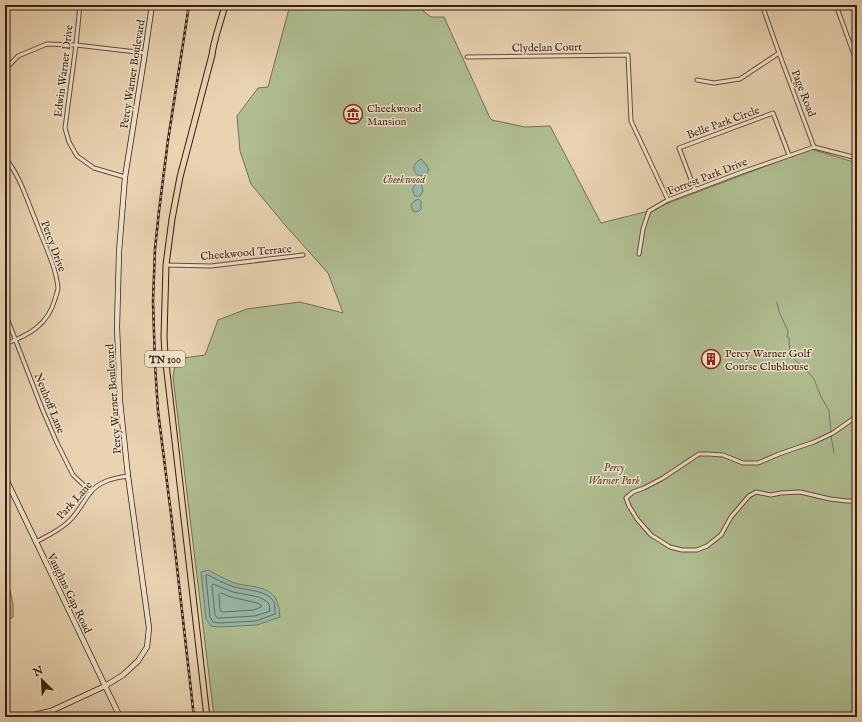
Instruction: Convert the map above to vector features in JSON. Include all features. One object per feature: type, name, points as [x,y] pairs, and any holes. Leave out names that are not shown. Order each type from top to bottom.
[{"type":"main road","name":"TN 100","points":[[207,717],[164,337],[166,265],[172,218],[180,177],[212,55],[213,44],[225,5]]},
{"type":"street","name":"Edwin Warner Drive","points":[[80,5],[66,128],[69,142],[77,156],[94,168],[125,177]]},
{"type":"street","name":"Percy Warner Boulevard","points":[[25,717],[51,711],[105,686],[123,675],[138,661],[147,647],[149,628],[128,476],[120,401],[118,327],[119,252],[125,177],[152,5]]},
{"type":"street","name":"Page Road","points":[[762,5],[778,53],[814,146]]},
{"type":"street","points":[[836,5],[857,63]]},
{"type":"street","points":[[5,70],[18,56],[47,44],[76,45],[145,53]]},
{"type":"street","points":[[697,80],[714,83],[740,79],[778,53]]},
{"type":"street","name":"Clydelan Court","points":[[467,57],[628,55],[631,121],[668,200]]},
{"type":"street","name":"Belle Park Circle","points":[[695,190],[679,148],[773,114],[789,155]]},
{"type":"street","points":[[814,146],[857,158]]},
{"type":"street","name":"Forrest Park Drive","points":[[639,254],[642,229],[649,212],[668,200],[814,146]]},
{"type":"street","name":"Percy Drive","points":[[5,158],[11,165],[26,196],[55,272],[58,290],[52,308],[41,324],[30,333],[5,344]]},
{"type":"street","name":"Cheekwood Terrace","points":[[166,265],[211,266],[303,255]]},
{"type":"street","name":"Neuhoff Lane","points":[[5,313],[43,411],[73,475],[91,492]]},
{"type":"street","points":[[857,416],[833,433],[814,442],[758,463],[743,463],[723,456],[699,454],[663,478],[633,492],[626,498],[637,519],[652,534],[670,547],[682,550],[697,550],[707,546],[721,535],[731,517],[750,496],[756,492],[771,495],[800,492],[830,499],[857,501]]},
{"type":"street","name":"Park Lane","points":[[36,542],[53,533],[68,522],[91,492],[101,484],[113,478],[128,476]]},
{"type":"street","name":"Vaughns Gap Road","points":[[5,477],[120,717]]},
{"type":"street","points":[[51,711],[54,717]]},
{"type":"green space","name":"Percy Warner Park","points":[[290,5],[417,6],[431,17],[444,17],[490,118],[492,120],[525,127],[550,126],[601,223],[657,209],[663,205],[811,149],[857,163],[857,717],[214,717],[173,377],[176,359],[205,355],[218,320],[247,309],[300,302],[343,313],[328,273],[251,184],[240,151],[237,116],[258,88],[268,87]]},
{"type":"green space","points":[[5,567],[13,604],[13,617],[5,622]]},
{"type":"water","points":[[421,159],[429,170],[422,176],[418,175],[414,170],[416,162]]},
{"type":"water","points":[[418,181],[421,182],[423,191],[420,196],[415,196],[413,188]]},
{"type":"water","points":[[418,199],[421,201],[421,209],[414,212],[411,206],[413,202]]},
{"type":"water","points":[[209,570],[234,583],[257,587],[268,591],[277,601],[280,617],[257,625],[211,626],[206,619],[201,572]]},
{"type":"waterway","points":[[777,302],[779,312],[788,331],[787,337],[789,338],[790,355],[814,379],[821,397],[829,410],[831,433]]},
{"type":"waterway","points":[[831,436],[834,453]]},
{"type":"railway","points":[[189,5],[168,140],[159,211],[155,249],[153,301],[158,411],[194,717]]},
{"type":"place","name":"Cheekwood Mansion","points":[[353,114]]},
{"type":"place","name":"Percy Warner Golf Course Clubhouse","points":[[711,359]]},
{"type":"park label","name":"Cheekwood","points":[[404,179]]}]
